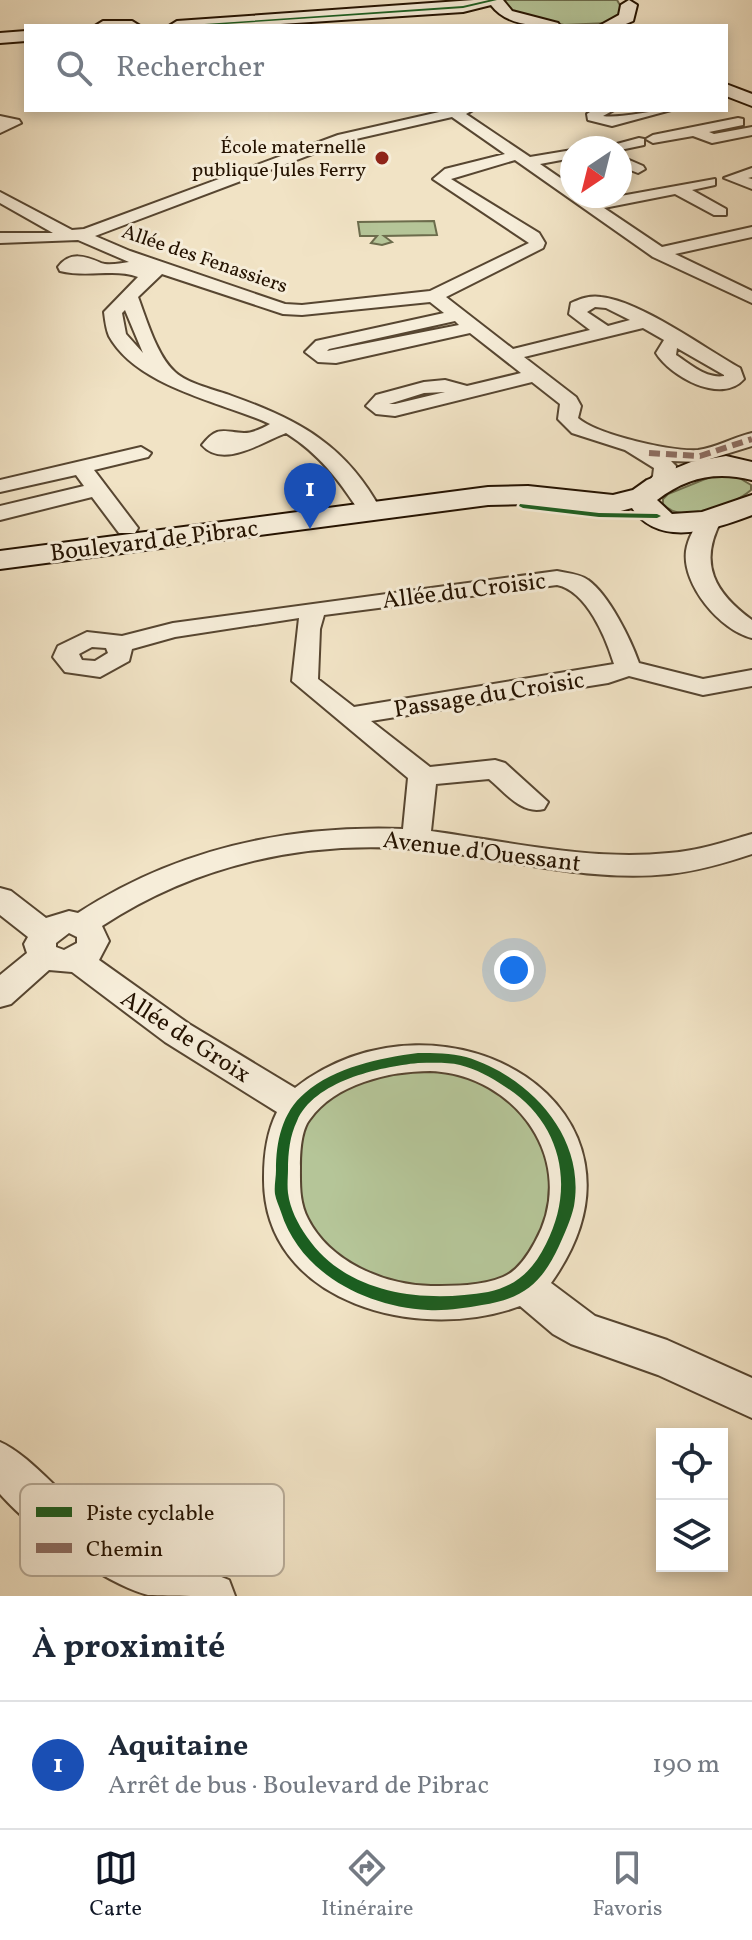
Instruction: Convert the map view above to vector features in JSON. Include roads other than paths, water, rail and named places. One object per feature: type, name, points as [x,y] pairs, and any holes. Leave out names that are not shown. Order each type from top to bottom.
[{"type":"street","points":[[207,24],[463,7],[495,0],[506,14]]},
{"type":"street","points":[[614,24],[627,18],[631,2]]},
{"type":"street","points":[[283,24],[473,11],[506,14],[544,24]]},
{"type":"street","points":[[0,40],[24,39]]},
{"type":"street","points":[[728,90],[752,101]]},
{"type":"street","points":[[0,238],[76,236],[343,138],[456,112]]},
{"type":"street","points":[[461,112],[560,185]]},
{"type":"street","points":[[600,112],[593,117],[612,122],[655,112]]},
{"type":"street","points":[[716,112],[752,130]]},
{"type":"street","points":[[0,120],[14,123],[0,129]]},
{"type":"street","points":[[632,143],[738,122]]},
{"type":"street","points":[[712,139],[752,130]]},
{"type":"street","points":[[695,131],[739,152]]},
{"type":"street","points":[[529,162],[560,156]]},
{"type":"street","points":[[529,162],[560,163]]},
{"type":"street","name":"Allée des Fenassiers","points":[[0,197],[130,262],[288,310],[434,296],[528,253],[536,246],[533,236],[441,179],[450,172],[529,162]]},
{"type":"street","points":[[632,166],[638,169]]},
{"type":"street","points":[[752,172],[732,178],[752,184]]},
{"type":"street","points":[[632,194],[710,182]]},
{"type":"street","points":[[678,189],[720,212]]},
{"type":"street","points":[[592,208],[678,264],[752,298]]},
{"type":"street","points":[[659,253],[752,232]]},
{"type":"street","points":[[678,264],[752,247]]},
{"type":"street","points":[[101,270],[130,262]]},
{"type":"street","points":[[154,271],[113,312],[118,337],[144,363],[174,379],[287,425],[347,472],[371,512]]},
{"type":"street","points":[[605,332],[576,310],[583,303],[626,294]]},
{"type":"street","points":[[434,296],[570,403],[568,419],[579,430],[669,501],[706,588],[732,617],[752,631]]},
{"type":"street","points":[[599,301],[614,305],[733,372],[743,374]]},
{"type":"street","points":[[466,321],[336,357],[325,358],[314,352],[323,345],[466,321]]},
{"type":"street","points":[[510,355],[646,322]]},
{"type":"street","points":[[464,393],[537,375]]},
{"type":"street","points":[[248,440],[287,425]]},
{"type":"street","points":[[669,501],[700,456],[752,439]]},
{"type":"street","points":[[0,486],[141,453]]},
{"type":"street","points":[[669,501],[713,465],[752,471]]},
{"type":"street","points":[[80,467],[127,528]]},
{"type":"street","points":[[0,513],[98,489]]},
{"type":"street","points":[[669,501],[752,504]]},
{"type":"street","name":"Boulevard de Pibrac","points":[[0,560],[451,502],[508,504],[599,515],[669,501]]},
{"type":"street","name":"Allée du Croisic","points":[[119,645],[173,630],[314,609],[562,579],[585,590],[626,655],[628,668]]},
{"type":"street","points":[[314,609],[308,629],[303,677],[314,691],[418,770],[422,777],[416,839]]},
{"type":"street","points":[[628,668],[703,687],[752,678]]},
{"type":"street","name":"Passage du Croisic","points":[[348,716],[592,678],[628,668]]},
{"type":"street","points":[[422,777],[495,769],[534,802]]},
{"type":"street","name":"Avenue d'Ouessant","points":[[83,924],[149,886],[233,854],[295,842],[334,838],[416,839],[617,867],[679,864],[752,844]]},
{"type":"street","points":[[0,899],[45,945],[67,962],[89,951],[94,941],[91,931],[83,924],[69,922],[56,925],[45,945],[0,995]]},
{"type":"street","name":"Allée de Groix","points":[[78,959],[92,973],[177,1033],[298,1107]]},
{"type":"street","points":[[418,1058],[463,1061],[504,1078],[540,1106],[562,1143],[570,1186],[558,1235],[539,1269],[524,1285],[492,1297],[423,1304],[392,1301],[367,1292],[319,1262],[292,1225],[281,1189],[286,1134],[298,1107],[321,1089],[372,1065],[418,1058]]},
{"type":"street","points":[[524,1285],[567,1321],[585,1331],[667,1359],[752,1398]]},
{"type":"street","points":[[0,1463],[20,1485]]},
{"type":"street","points":[[158,1576],[213,1596]]},
{"type":"place","name":"École maternelle publique Jules Ferry","points":[[382,158]]},
{"type":"place","name":"Aquitaine","points":[[310,529]]}]
